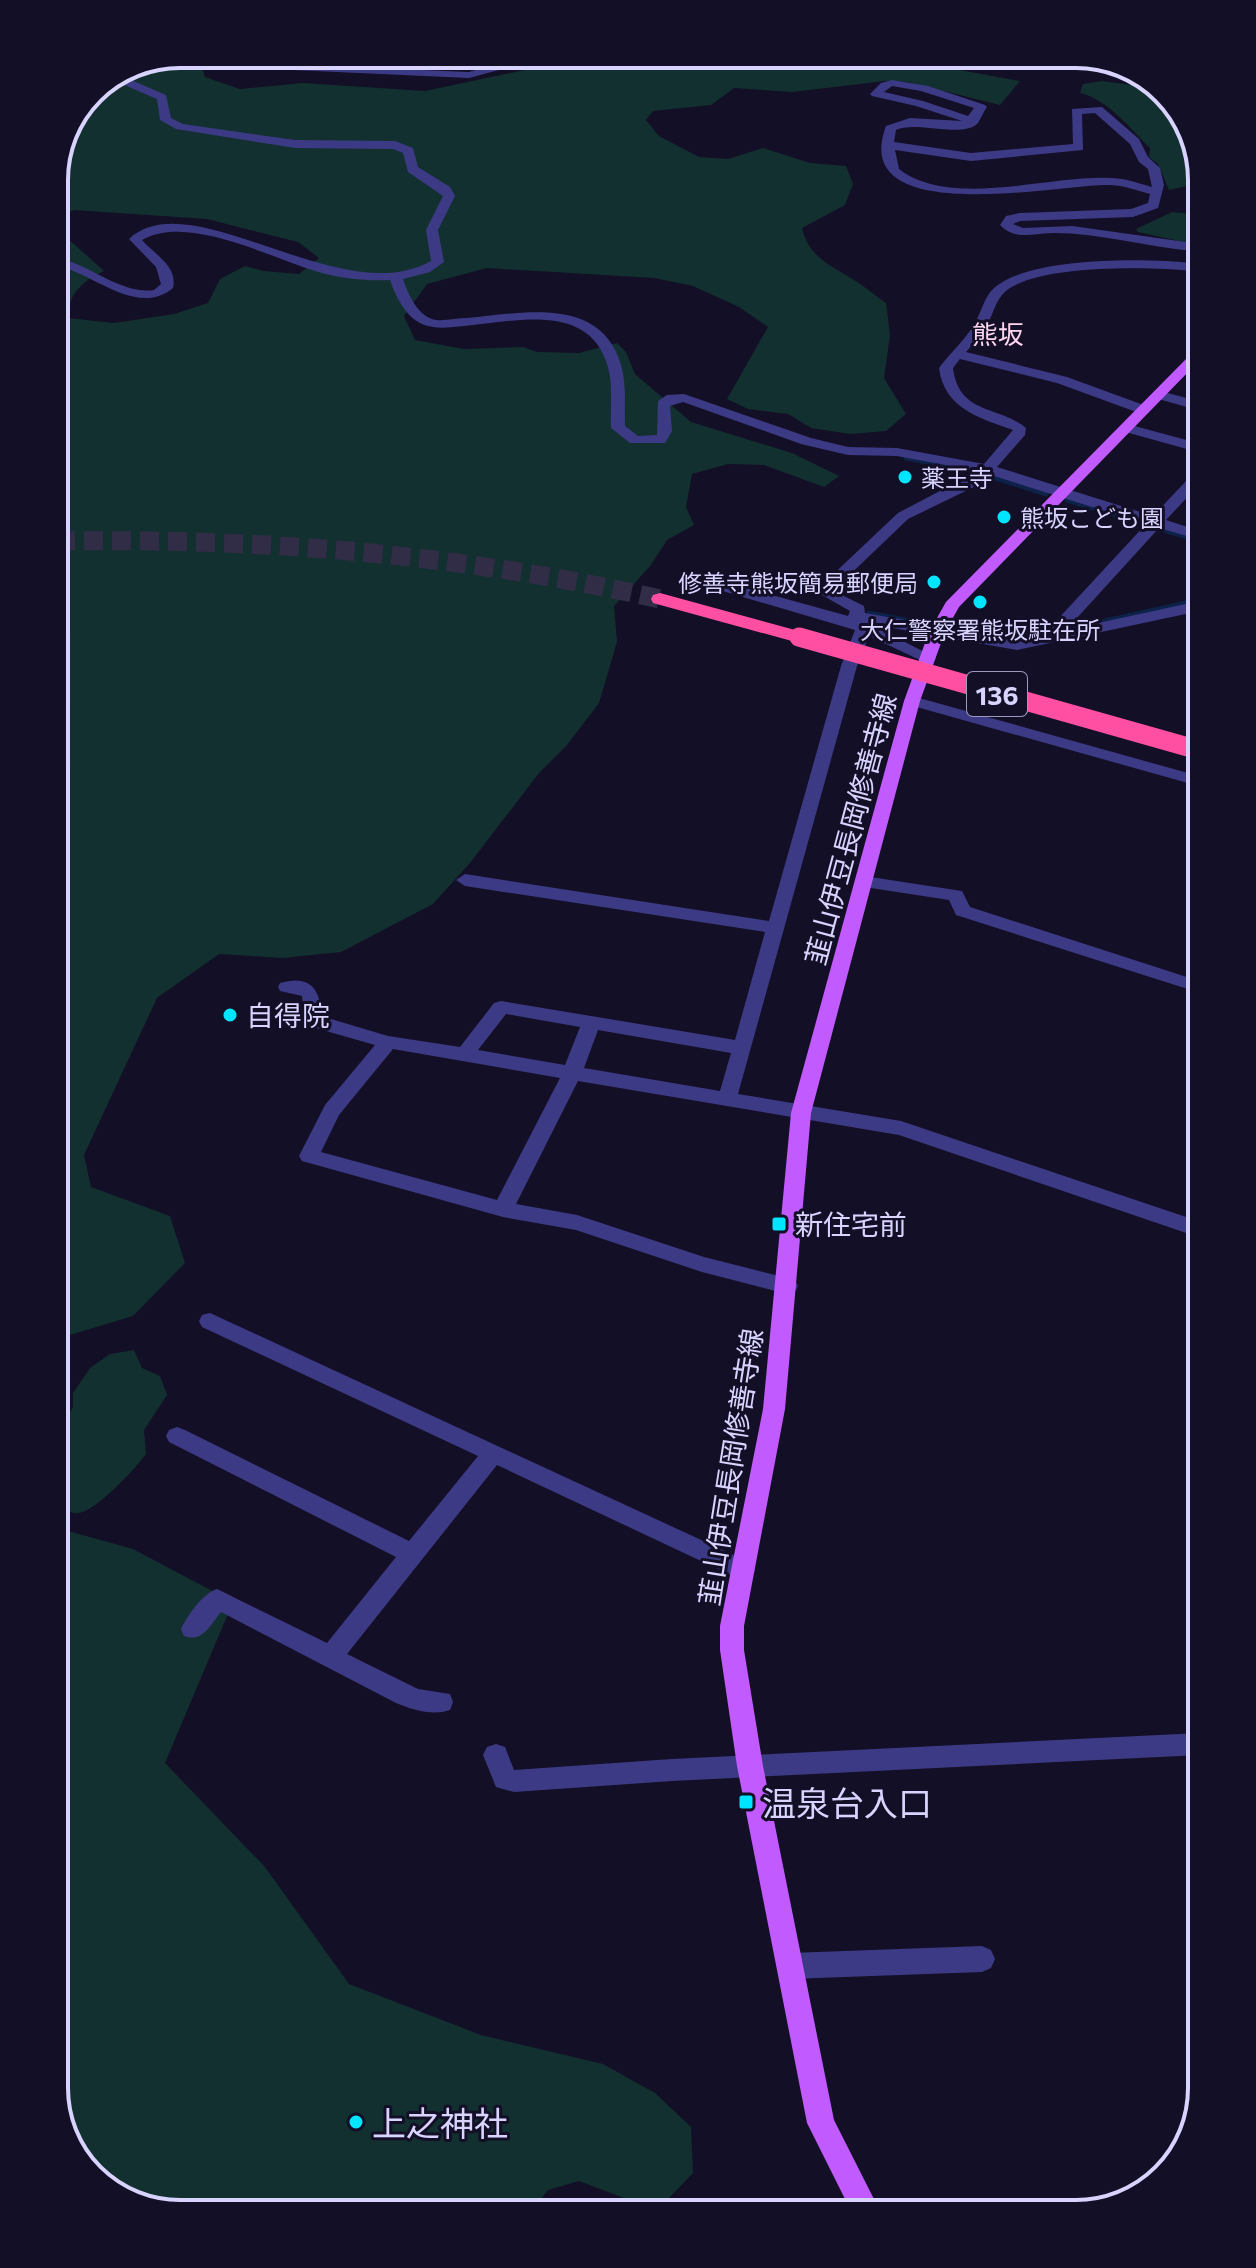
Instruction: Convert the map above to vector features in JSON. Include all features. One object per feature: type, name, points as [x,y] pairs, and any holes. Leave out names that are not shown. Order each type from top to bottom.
[{"type":"highway","name":"136","points":[[660,599],[1188,747]]},
{"type":"highway","points":[[799,637],[886,655],[1188,731]]},
{"type":"highway","points":[[869,659],[900,673],[1188,761]]},
{"type":"main road","name":"韮山伊豆長岡修善寺線","points":[[860,2200],[821,2123],[750,1766],[732,1650],[732,1626],[774,1409],[801,1113],[912,701],[937,632],[952,605],[1188,367]]},
{"type":"street","points":[[174,68],[282,68],[469,75],[495,68]]},
{"type":"street","points":[[68,263],[134,294],[156,294],[167,287],[168,275],[135,239],[150,231],[178,230],[228,238],[292,257],[314,267],[396,278],[430,268],[438,262],[432,230],[449,196],[446,190],[412,169],[409,151],[395,145],[295,144],[185,128],[166,120],[162,97],[127,82]]},
{"type":"street","points":[[971,120],[876,94],[886,85],[895,83],[945,94],[981,107],[969,123],[947,126],[899,122],[888,131],[895,173],[918,184],[987,191],[1111,181],[1155,192]]},
{"type":"street","points":[[888,145],[971,157],[1079,147],[1076,111],[1098,109],[1135,142],[1143,159],[1154,168],[1158,185],[1154,205],[1141,212],[1069,213],[1020,217],[1005,223],[1009,229],[1018,231],[1094,231],[1188,246]]},
{"type":"street","points":[[727,1099],[777,928],[859,622],[858,609],[830,595],[830,585],[903,516],[972,484],[1020,432],[1019,428],[969,408],[956,395],[945,372],[981,323],[996,293],[1026,277],[1097,267],[1166,264],[1188,266]]},
{"type":"street","points":[[396,278],[411,309],[424,321],[436,324],[549,315],[564,316],[588,325],[616,367],[618,428],[635,440],[660,440],[668,427],[662,413],[663,404],[672,398],[684,398],[760,427],[832,448],[897,452],[988,469],[1188,532]]},
{"type":"street","points":[[957,354],[1062,380],[1144,410]]},
{"type":"street","points":[[1160,395],[1188,403]]},
{"type":"street","points":[[1127,428],[1188,445]]},
{"type":"street","points":[[1047,641],[1188,487]]},
{"type":"street","points":[[721,586],[859,622],[1004,644],[1047,641],[1188,609]]},
{"type":"street","points":[[859,622],[928,658]]},
{"type":"street","points":[[912,701],[1188,778]]},
{"type":"street","points":[[465,880],[777,928]]},
{"type":"street","points":[[864,882],[956,895],[962,911],[1188,983]]},
{"type":"street","points":[[287,987],[304,988],[311,992],[314,1003],[312,1020],[388,1042],[901,1128],[1188,1226]]},
{"type":"street","points":[[465,1054],[501,1007],[742,1048]]},
{"type":"street","points":[[503,1209],[572,1073],[591,1022]]},
{"type":"street","points":[[388,1042],[326,1121],[313,1142],[309,1156],[503,1209],[577,1223],[702,1264],[787,1286]]},
{"type":"street","points":[[210,1321],[743,1570]]},
{"type":"street","points":[[177,1436],[412,1554]]},
{"type":"street","points":[[331,1656],[492,1455]]},
{"type":"street","points":[[193,1629],[217,1599],[417,1700],[441,1702]]},
{"type":"street","points":[[496,1755],[505,1779],[514,1781],[1188,1745]]},
{"type":"street","points":[[790,1966],[982,1959]]},
{"type":"green space","points":[[202,68],[205,77],[240,89],[303,83],[425,91],[530,68],[949,68],[1020,81],[1000,105],[907,82],[885,81],[792,92],[734,88],[711,105],[653,111],[646,120],[659,136],[699,157],[728,159],[763,148],[810,163],[846,166],[853,184],[845,205],[802,228],[815,254],[886,303],[890,335],[884,378],[906,414],[886,431],[850,434],[811,428],[788,414],[748,409],[727,399],[768,327],[739,307],[693,286],[654,278],[487,268],[427,284],[404,316],[415,340],[464,349],[523,347],[537,352],[579,353],[617,343],[626,352],[635,374],[691,422],[792,453],[839,476],[824,487],[764,465],[728,464],[692,474],[686,507],[694,525],[667,540],[651,565],[614,606],[617,642],[599,703],[567,745],[539,773],[470,863],[433,904],[341,952],[283,958],[219,954],[157,998],[84,1155],[91,1187],[170,1216],[185,1263],[133,1316],[68,1336],[68,318],[114,323],[174,314],[208,303],[220,279],[245,266],[299,274],[319,258],[298,242],[207,219],[74,210],[68,212],[68,173],[80,130],[106,96],[137,77],[158,70]]},
{"type":"green space","points":[[1102,81],[1136,86],[1155,101],[1179,137],[1186,158],[1188,186],[1169,190],[1158,164],[1149,157],[1150,148],[1109,108],[1080,93],[1083,84]]},
{"type":"green space","points":[[1172,212],[1188,214],[1188,243],[1136,229]]},
{"type":"green space","points":[[68,239],[104,271],[78,289],[68,318]]},
{"type":"green space","points":[[134,1350],[142,1368],[160,1376],[167,1395],[144,1430],[146,1454],[96,1505],[72,1513],[68,1512],[68,1415],[73,1407],[73,1393],[90,1368],[110,1354]]},
{"type":"green space","points":[[68,1531],[133,1549],[233,1602],[165,1763],[265,1867],[349,1984],[481,2035],[603,2064],[655,2093],[691,2127],[693,2173],[667,2200],[629,2200],[579,2181],[548,2190],[540,2200],[173,2200],[144,2194],[124,2185],[91,2156],[77,2131],[70,2110],[68,2088]]},
{"type":"waterway","points":[[906,458],[974,471]]},
{"type":"waterway","points":[[996,478],[1046,494]]},
{"type":"waterway","points":[[1067,500],[1142,523]]},
{"type":"waterway","points":[[1161,529],[1188,537]]},
{"type":"waterway","points":[[1070,629],[1188,603]]},
{"type":"waterway","points":[[869,613],[920,623]]},
{"type":"waterway","points":[[951,628],[1006,637],[1037,636]]},
{"type":"tunnel","points":[[68,541],[209,542],[360,552],[510,571],[660,599]]},
{"type":"place","name":"薬王寺","points":[[905,477]]},
{"type":"place","name":"熊坂こども園","points":[[1004,517]]},
{"type":"place","name":"修善寺熊坂簡易郵便局","points":[[934,582]]},
{"type":"place","name":"大仁警察署熊坂駐在所","points":[[980,602]]},
{"type":"place","name":"自得院","points":[[230,1015]]},
{"type":"place","name":"新住宅前","points":[[779,1224]]},
{"type":"place","name":"温泉台入口","points":[[746,1802]]},
{"type":"place","name":"上之神社","points":[[356,2122]]},
{"type":"district","name":"熊坂","points":[[998,333]]}]
